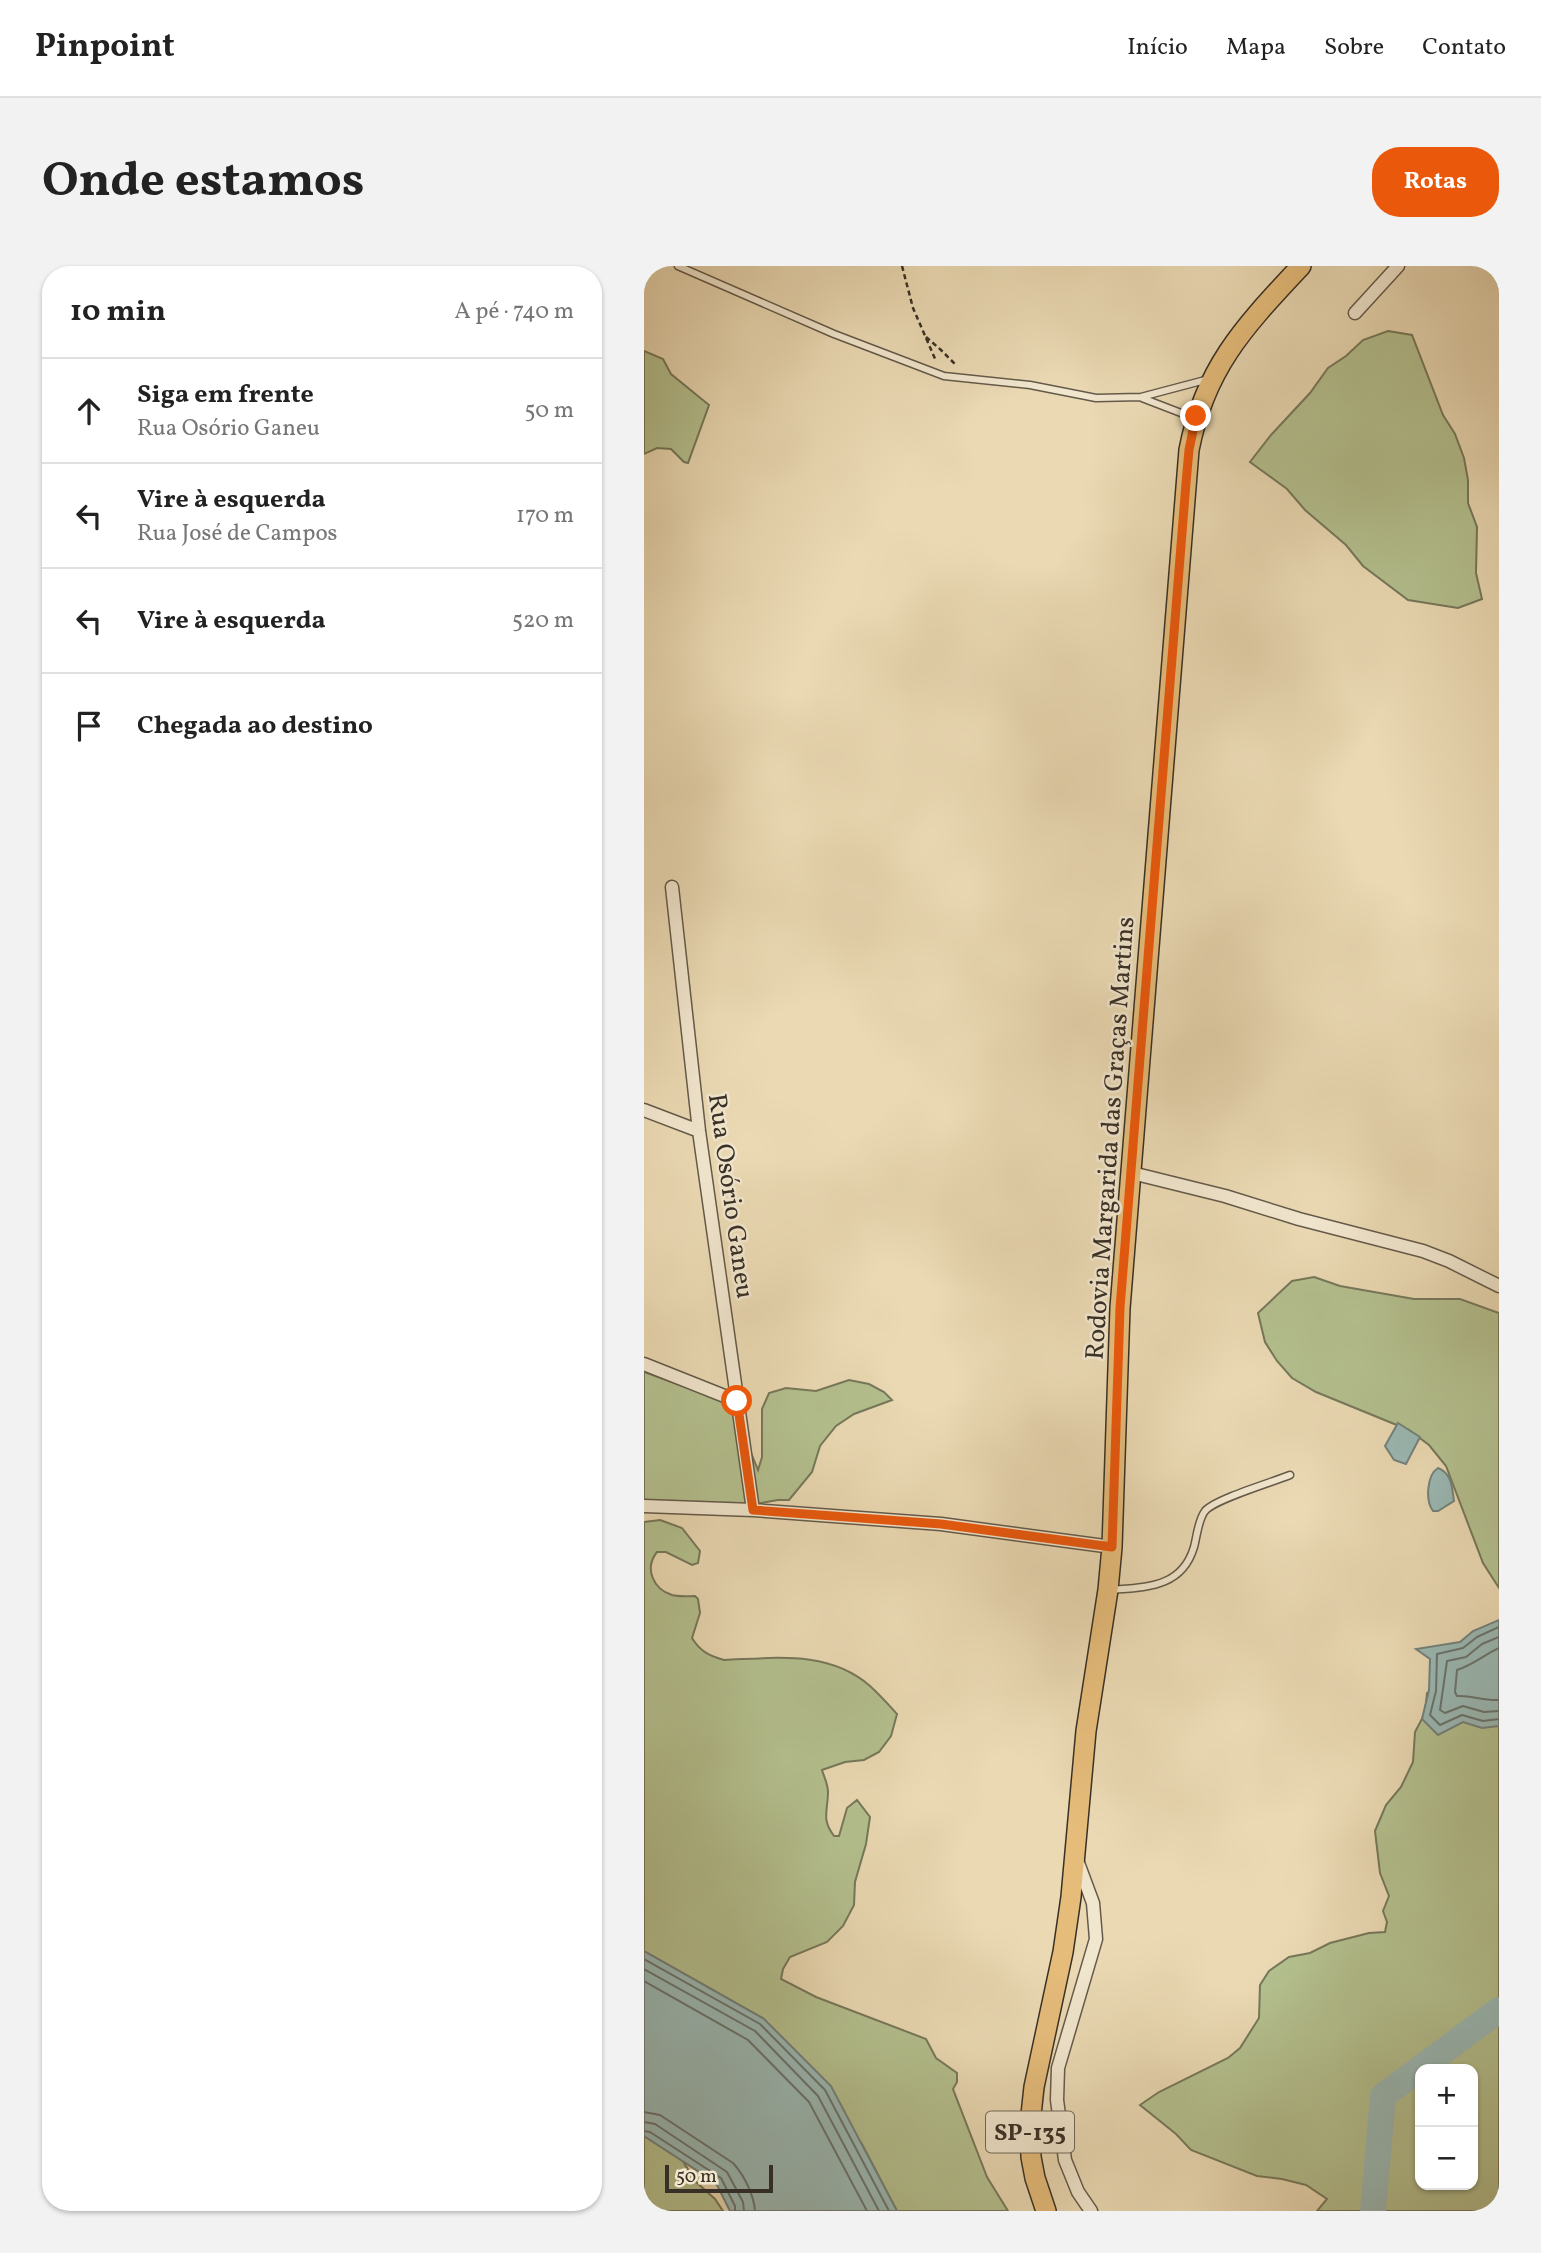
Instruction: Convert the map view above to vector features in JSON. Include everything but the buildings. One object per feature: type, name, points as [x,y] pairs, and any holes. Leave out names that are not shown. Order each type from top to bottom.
[{"type":"main road","name":"Rodovia Margarida das Graças Martins","points":[[1046,2211],[1035,2178],[1029,2141],[1034,2087],[1064,1941],[1086,1731],[1108,1590],[1112,1547],[1120,1308],[1189,450],[1196,419],[1211,379],[1232,344],[1301,266]]},
{"type":"street","points":[[1355,313],[1398,266]]},
{"type":"street","name":"Rua Osório Ganeu","points":[[672,887],[699,1131],[753,1510]]},
{"type":"street","points":[[644,1110],[699,1131]]},
{"type":"street","points":[[1132,1173],[1423,1251],[1499,1286]]},
{"type":"street","points":[[644,1364],[737,1401]]},
{"type":"street","points":[[644,1506],[753,1510],[941,1524],[1112,1547]]},
{"type":"street","points":[[1075,1856],[1090,1892],[1097,1928],[1094,1950],[1058,2068],[1057,2109],[1065,2160],[1078,2192],[1091,2211]]},
{"type":"lane","points":[[678,266],[834,334],[944,376],[1030,385],[1096,398],[1141,397],[1211,379]]},
{"type":"lane","points":[[1141,397],[1196,419]]},
{"type":"lane","points":[[1108,1590],[1162,1584],[1189,1561],[1206,1510],[1218,1502],[1290,1475]]},
{"type":"path","points":[[902,266],[913,308],[944,376]]},
{"type":"path","points":[[924,336],[942,350],[968,379]]},
{"type":"green space","points":[[1388,331],[1412,335],[1443,415],[1455,434],[1464,458],[1468,503],[1477,527],[1476,573],[1482,599],[1458,608],[1408,600],[1363,566],[1346,545],[1305,510],[1287,489],[1250,462],[1310,393],[1328,368],[1363,340]]},
{"type":"green space","points":[[644,351],[663,359],[671,374],[709,405],[688,463],[671,449],[657,448],[644,454]]},
{"type":"green space","points":[[1314,1277],[1340,1286],[1414,1299],[1460,1299],[1499,1313],[1499,1588],[1483,1563],[1446,1466],[1429,1445],[1409,1430],[1316,1392],[1292,1378],[1265,1342],[1258,1313],[1292,1281]]},
{"type":"green space","points":[[644,1372],[721,1400],[737,1419],[758,1470],[762,1457],[762,1409],[769,1393],[786,1388],[816,1391],[849,1380],[869,1384],[892,1400],[854,1414],[836,1426],[820,1446],[812,1472],[789,1500],[732,1508],[644,1506]]},
{"type":"green space","points":[[660,1520],[682,1528],[700,1551],[698,1563],[692,1565],[666,1552],[657,1552],[651,1571],[655,1583],[665,1592],[677,1596],[695,1596],[698,1599],[700,1613],[692,1638],[702,1650],[724,1660],[801,1659],[837,1666],[870,1686],[897,1714],[891,1736],[879,1752],[864,1760],[845,1762],[822,1770],[828,1789],[826,1815],[830,1830],[834,1836],[839,1836],[847,1808],[857,1800],[870,1817],[866,1844],[855,1882],[854,1905],[843,1926],[827,1942],[790,1957],[781,1979],[816,1997],[926,2039],[936,2058],[957,2073],[957,2082],[953,2089],[987,2177],[1008,2211],[897,2211],[862,2144],[764,2019],[644,1951],[644,1522]]},
{"type":"green space","points":[[1436,1689],[1499,1708],[1499,2211],[1317,2211],[1327,2199],[1306,2185],[1257,2176],[1191,2150],[1140,2105],[1159,2092],[1228,2058],[1240,2048],[1259,2018],[1260,1985],[1269,1971],[1289,1957],[1310,1953],[1330,1943],[1369,1933],[1385,1932],[1387,1922],[1383,1911],[1389,1896],[1380,1873],[1375,1831],[1386,1805],[1401,1787],[1413,1762],[1415,1732],[1425,1713],[1427,1693]]},
{"type":"green space","points":[[644,2125],[681,2158],[695,2181],[715,2199],[723,2211],[644,2211]]},
{"type":"water","points":[[1398,1423],[1420,1437],[1406,1464],[1394,1460],[1385,1446]]},
{"type":"water","points":[[1438,1468],[1449,1477],[1454,1501],[1438,1511],[1433,1511],[1428,1488],[1431,1476]]},
{"type":"water","points":[[1499,1620],[1499,1726],[1482,1728],[1463,1722],[1438,1735],[1422,1719],[1429,1690],[1430,1659],[1416,1649],[1460,1642],[1473,1631]]},
{"type":"water","points":[[644,1951],[764,2019],[831,2086],[897,2211],[730,2211],[716,2183],[644,2136]]},
{"type":"waterway","points":[[1373,2211],[1383,2096],[1499,2010]]},
{"type":"route","points":[[737,1401],[753,1510],[941,1524],[1112,1547],[1120,1308],[1186,483],[1196,416]]}]
